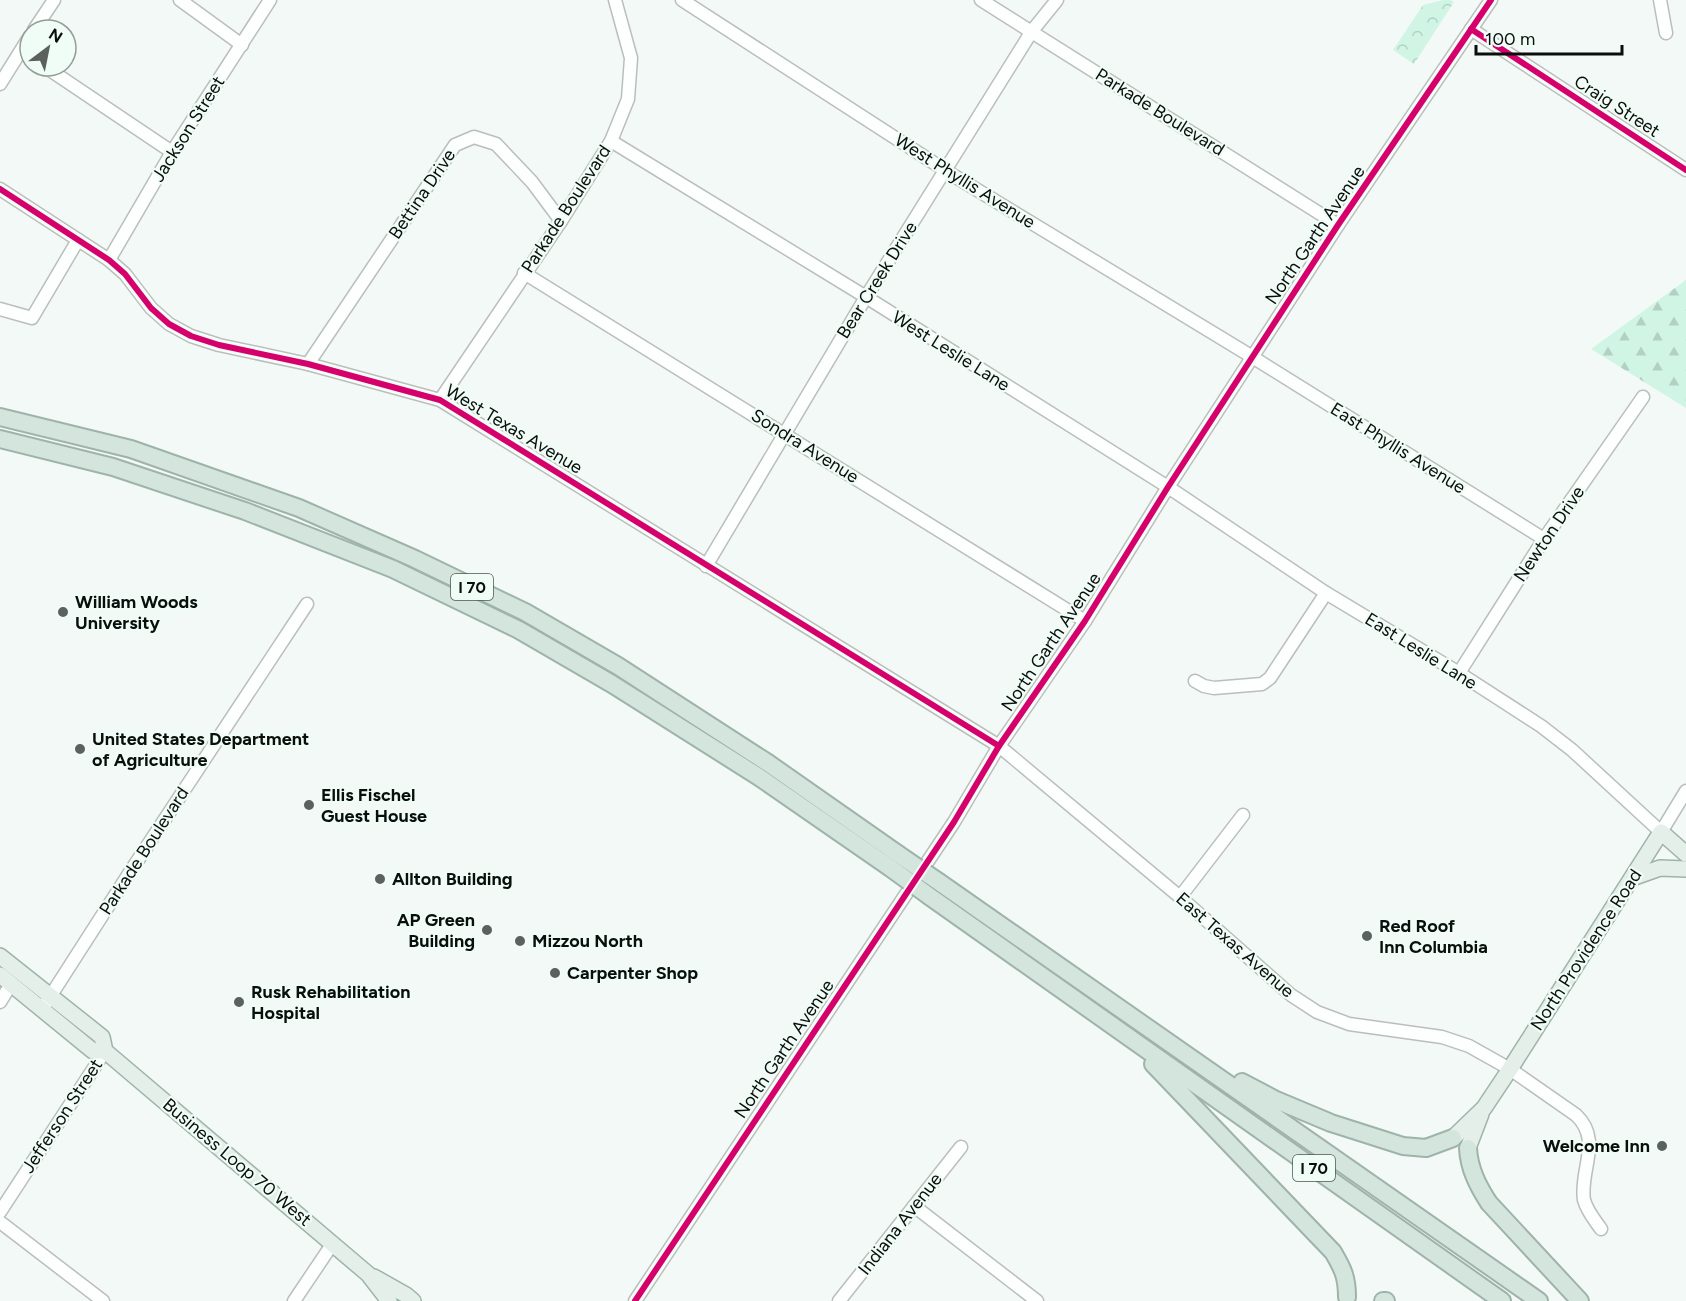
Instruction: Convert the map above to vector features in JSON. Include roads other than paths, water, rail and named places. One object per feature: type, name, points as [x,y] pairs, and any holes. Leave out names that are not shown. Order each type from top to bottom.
[{"type":"highway","name":"I 70","points":[[0,417],[131,449],[299,508],[415,559],[525,612],[618,666],[758,756],[934,889],[1165,1040],[1539,1301]]},
{"type":"highway","name":"I 70","points":[[0,439],[135,474],[245,511],[393,569],[519,630],[612,684],[894,861]]},
{"type":"highway","name":"I 70","points":[[934,889],[1126,1035],[1502,1301]]},
{"type":"highway","points":[[1126,1035],[1333,1251],[1344,1269],[1347,1282],[1346,1299]]},
{"type":"highway","points":[[1165,1040],[1276,1100],[1331,1123],[1403,1146],[1426,1148],[1453,1138]]},
{"type":"highway","points":[[1468,1148],[1472,1172],[1489,1203],[1580,1301]]},
{"type":"main road","points":[[1661,832],[1686,854]]},
{"type":"main road","name":"North Providence Road","points":[[1468,1148],[1484,1108],[1661,832]]},
{"type":"main road","points":[[1632,878],[1660,868],[1686,868]]},
{"type":"main road","name":"Business Loop 70 West","points":[[0,956],[93,1051],[105,1051],[333,1243],[368,1274],[389,1301]]},
{"type":"main road","name":"Business Loop 70 West","points":[[6,979],[47,1002]]},
{"type":"main road","name":"North Providence Road","points":[[1453,1138],[1484,1108]]},
{"type":"main road","name":"Business Loop 70 West","points":[[368,1274],[413,1301]]},
{"type":"street","points":[[42,18],[54,0]]},
{"type":"street","points":[[180,0],[242,45]]},
{"type":"street","name":"Jackson Street","points":[[109,260],[172,152],[270,0]]},
{"type":"street","name":"West Phyllis Avenue","points":[[682,0],[946,170],[1252,357]]},
{"type":"street","name":"Parkade Boulevard","points":[[981,0],[1338,225]]},
{"type":"street","name":"Bear Creek Drive","points":[[706,566],[866,297],[1032,31],[1057,0]]},
{"type":"street","name":"North Garth Avenue","points":[[635,1301],[954,822],[999,746],[1085,621],[1168,487],[1338,225],[1491,0]]},
{"type":"street","points":[[1660,0],[1666,33]]},
{"type":"street","name":"Parkade Boulevard","points":[[440,400],[561,221],[611,141],[628,99],[631,58],[618,1]]},
{"type":"street","name":"Craig Street","points":[[1471,28],[1686,170]]},
{"type":"street","points":[[0,84],[18,62]]},
{"type":"street","points":[[62,78],[172,152]]},
{"type":"street","name":"Bettina Drive","points":[[308,364],[455,145],[474,137],[496,144],[532,182],[561,221]]},
{"type":"street","name":"West Leslie Lane","points":[[611,141],[866,297],[1168,487]]},
{"type":"street","name":"West Texas Avenue","points":[[0,189],[109,260],[125,274],[152,308],[169,324],[192,336],[219,345],[308,364],[440,400],[999,746]]},
{"type":"street","points":[[0,309],[32,318],[78,240]]},
{"type":"street","name":"Sondra Avenue","points":[[524,273],[1085,621]]},
{"type":"street","name":"East Phyllis Avenue","points":[[1252,357],[1544,539]]},
{"type":"street","name":"Newton Drive","points":[[1458,674],[1544,539],[1643,397]]},
{"type":"street","name":"East Leslie Lane","points":[[1168,487],[1326,593],[1540,726],[1572,750],[1661,832]]},
{"type":"street","points":[[1195,681],[1214,688],[1262,684],[1270,678],[1326,593]]},
{"type":"street","name":"Parkade Boulevard","points":[[47,1002],[134,865],[307,604]]},
{"type":"street","name":"East Texas Avenue","points":[[999,746],[1180,897],[1291,995],[1317,1012],[1349,1024],[1442,1037],[1469,1046],[1510,1069],[1576,1115],[1583,1121],[1588,1134],[1590,1151],[1584,1197],[1587,1209],[1601,1228]]},
{"type":"street","name":"North Providence Road","points":[[1661,832],[1686,791]]},
{"type":"street","points":[[1180,897],[1243,815]]},
{"type":"street","points":[[0,1002],[6,979]]},
{"type":"street","name":"Jefferson Street","points":[[0,1212],[105,1051]]},
{"type":"street","name":"Indiana Avenue","points":[[839,1301],[961,1147]]},
{"type":"street","points":[[914,1206],[1037,1301]]},
{"type":"street","points":[[0,1222],[103,1301]]},
{"type":"street","points":[[294,1301],[333,1243]]},
{"type":"street","points":[[1014,1301],[1023,1290]]},
{"type":"place","name":"William Woods University","points":[[63,612]]},
{"type":"place","name":"United States Department of Agriculture","points":[[80,749]]},
{"type":"place","name":"Ellis Fischel Guest House","points":[[309,805]]},
{"type":"place","name":"Allton Building","points":[[380,879]]},
{"type":"place","name":"AP Green Building","points":[[487,930]]},
{"type":"place","name":"Red Roof Inn Columbia","points":[[1367,936]]},
{"type":"place","name":"Mizzou North","points":[[520,941]]},
{"type":"place","name":"Carpenter Shop","points":[[555,973]]},
{"type":"place","name":"Rusk Rehabilitation Hospital","points":[[239,1002]]},
{"type":"place","name":"Welcome Inn","points":[[1662,1146]]}]
